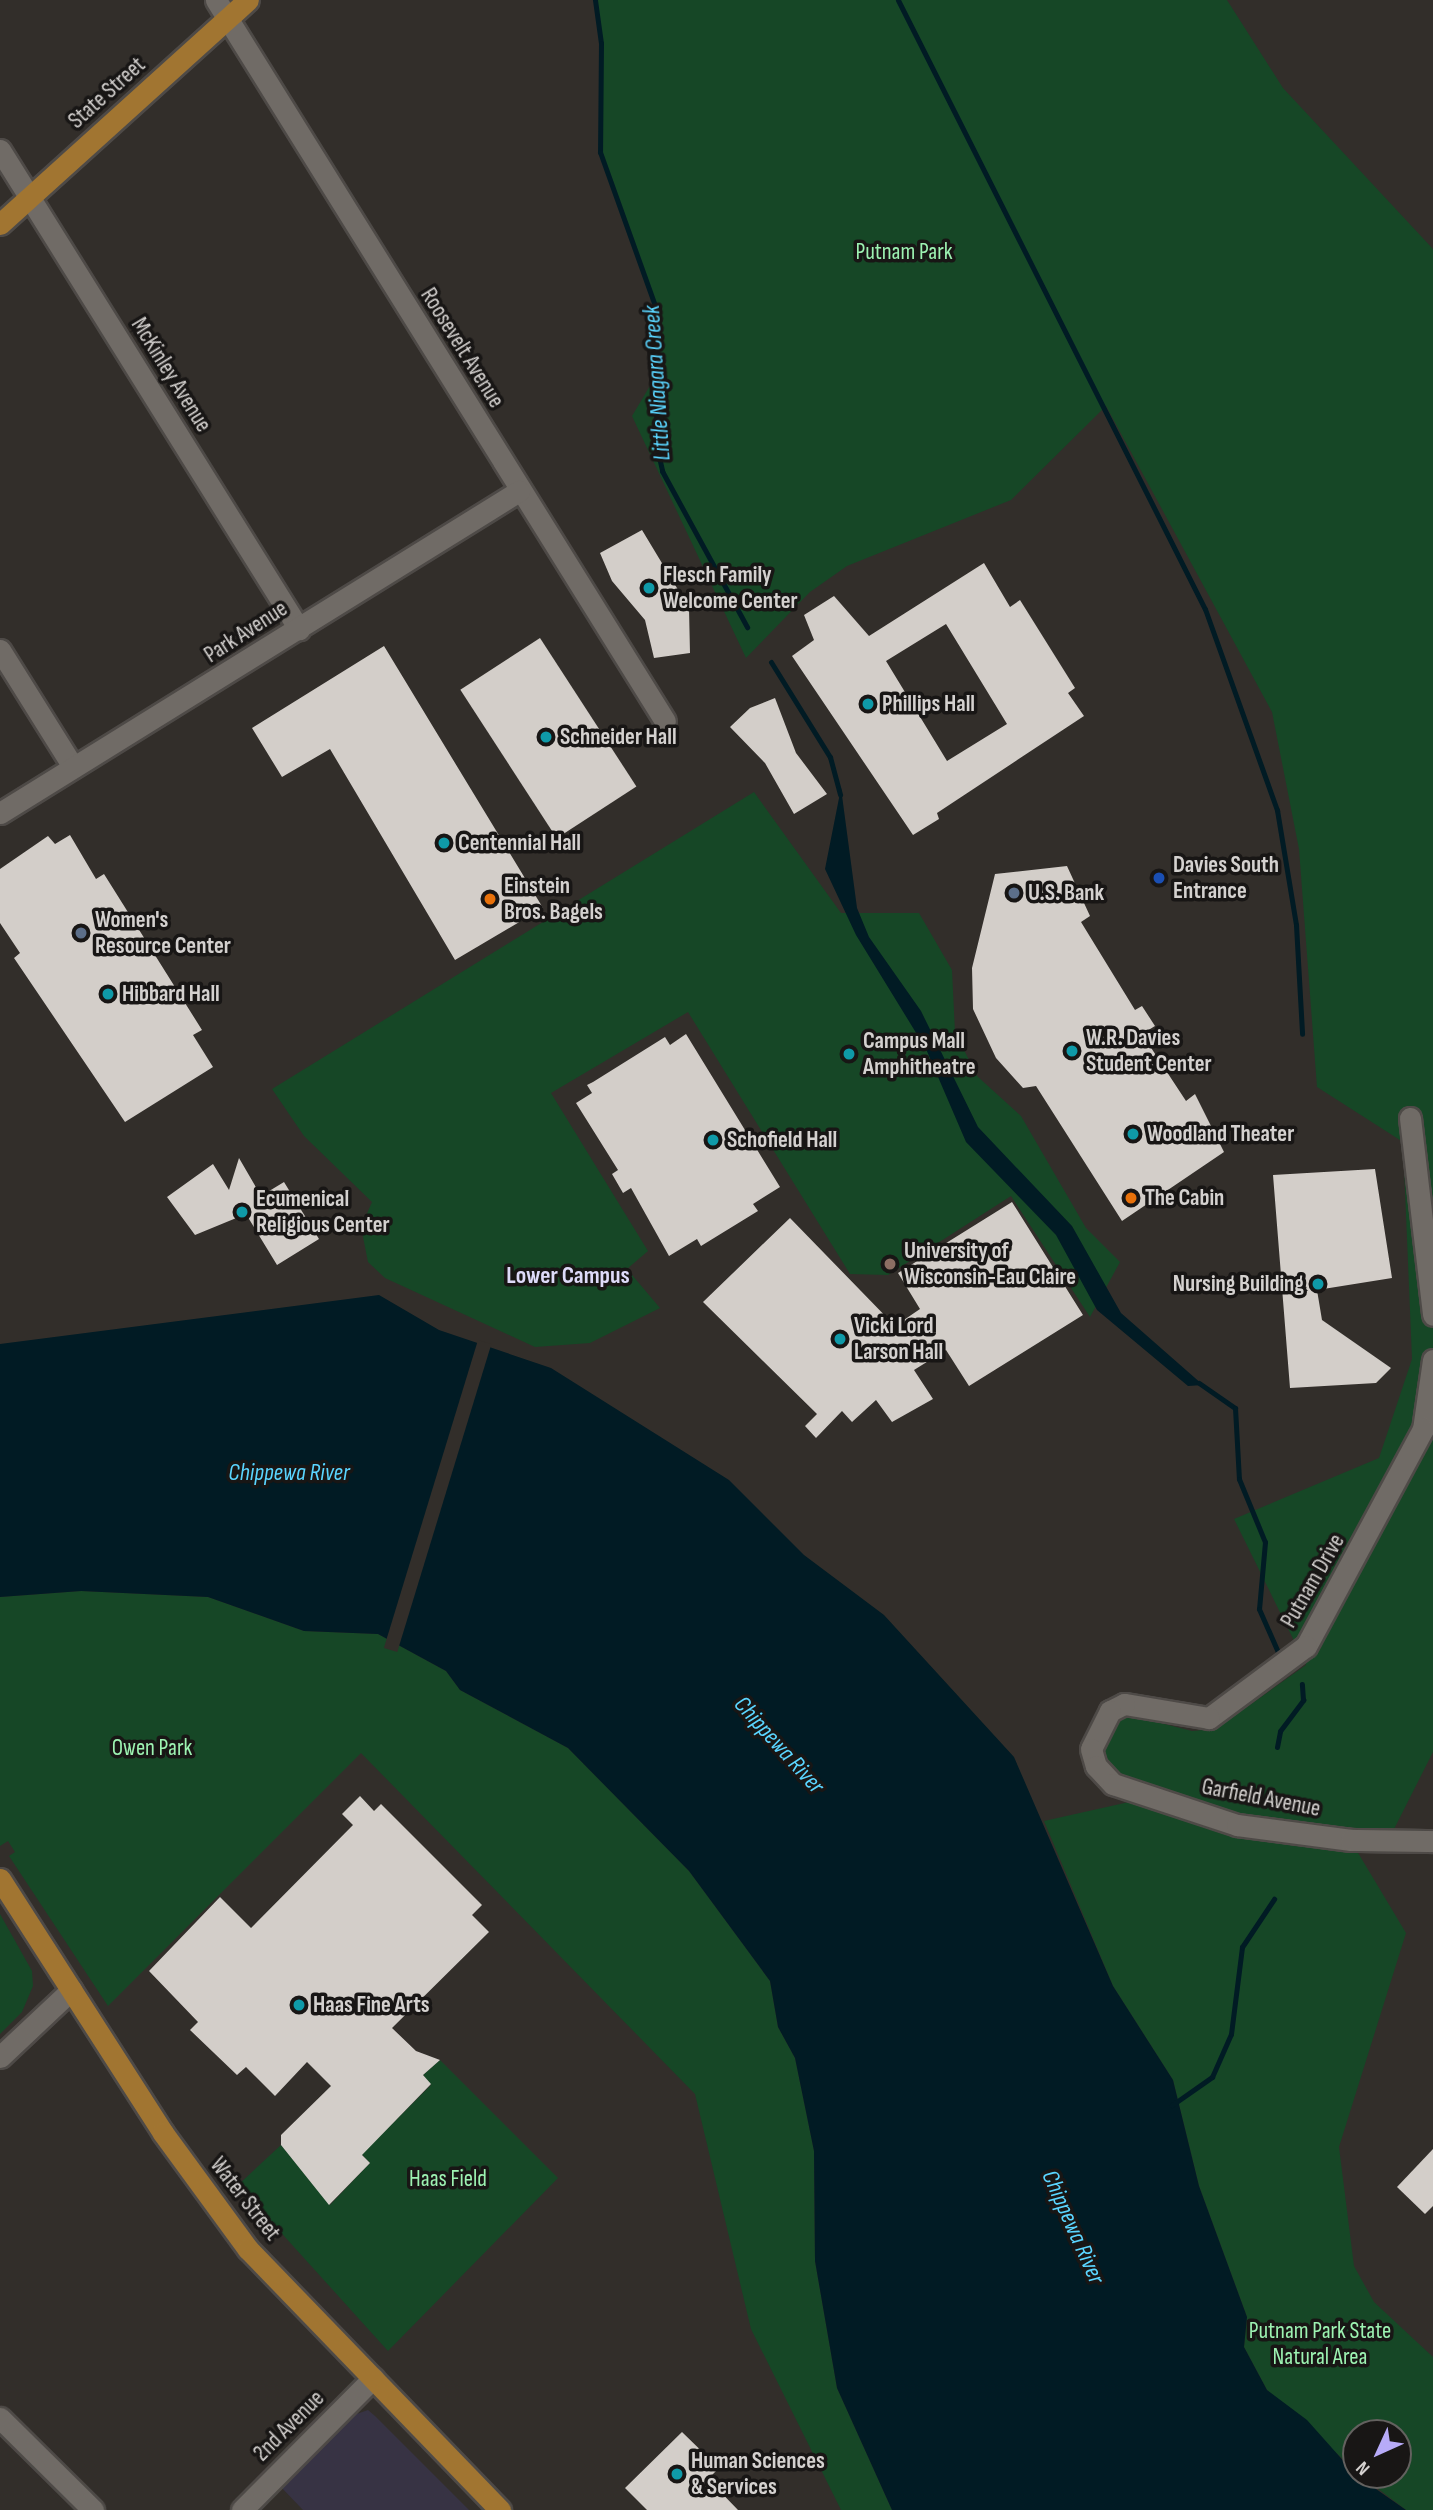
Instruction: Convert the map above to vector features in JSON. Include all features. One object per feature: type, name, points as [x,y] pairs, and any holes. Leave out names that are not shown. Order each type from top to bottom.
[{"type":"main road","name":"State Street","points":[[0,224],[248,0]]},
{"type":"main road","name":"Water Street","points":[[0,1879],[71,1990],[248,2249],[500,2510]]},
{"type":"street","name":"Roosevelt Avenue","points":[[216,0],[519,491],[666,721]]},
{"type":"street","name":"McKinley Avenue","points":[[0,150],[299,629]]},
{"type":"street","name":"Park Avenue","points":[[0,813],[519,491]]},
{"type":"street","points":[[0,650],[73,767]]},
{"type":"street","points":[[1410,1118],[1433,1315]]},
{"type":"street","name":"Putnam Drive","points":[[1101,1723],[1110,1711],[1138,1703],[1209,1718],[1306,1646],[1423,1429],[1433,1360]]},
{"type":"street","name":"Garfield Avenue","points":[[1101,1723],[1091,1749],[1104,1777],[1178,1809],[1237,1825],[1334,1838],[1433,1840]]},
{"type":"street","points":[[0,2057],[71,1990]]},
{"type":"street","name":"2nd Avenue","points":[[242,2510],[373,2378]]},
{"type":"street","points":[[0,2418],[93,2510]]},
{"type":"shaded area","points":[[368,2410],[469,2510],[303,2510],[280,2486],[351,2416]]},
{"type":"green space","name":"Putnam Park","points":[[595,0],[1227,0],[1283,88],[1433,249],[1433,1752],[1387,1843],[1351,1841],[1406,1933],[1339,2147],[1354,2266],[1374,2302],[1433,2357],[1433,2510],[1406,2510],[1378,2489],[1412,2489],[1412,2419],[1342,2419],[1342,2458],[1267,2390],[1244,2347],[1247,2317],[1199,2186],[1173,2080],[1113,1986],[1044,1821],[1129,1802],[1142,1784],[1114,1771],[1101,1751],[1125,1714],[1192,1731],[1216,1729],[1306,1665],[1234,1519],[1379,1458],[1412,1359],[1403,1142],[1317,1087],[1299,849],[1272,712],[1106,406],[1011,500],[847,566],[810,592],[746,658],[632,416],[660,369],[657,311],[600,152],[601,43]]},
{"type":"green space","points":[[754,792],[841,913],[919,913],[952,970],[955,1032],[977,1076],[1021,1116],[1086,1228],[1120,1262],[1090,1317],[1011,1196],[888,1275],[850,1274],[688,1012],[551,1093],[648,1251],[627,1269],[660,1308],[590,1343],[535,1347],[385,1278],[368,1262],[361,1227],[372,1202],[304,1136],[272,1089]]},
{"type":"green space","name":"Owen Park","points":[[81,1591],[208,1597],[304,1631],[378,1634],[446,1671],[460,1690],[568,1748],[689,1871],[770,1981],[778,2027],[795,2058],[814,2151],[815,2261],[837,2388],[892,2510],[841,2510],[751,2329],[695,2094],[361,1753],[108,2006],[9,1856],[15,1852],[8,1841],[0,1846],[0,1597]]},
{"type":"green space","points":[[0,1914],[32,1971],[33,1986],[22,2012],[0,2034]]},
{"type":"green space","name":"Haas Field","points":[[440,2060],[558,2178],[388,2351],[238,2185],[281,2145],[330,2205],[370,2163],[347,2139],[379,2137],[431,2085],[423,2075]]},
{"type":"water","points":[[841,788],[857,908],[869,937],[921,1011],[978,1127],[1072,1226],[1121,1313],[1203,1385],[1188,1386],[1097,1310],[1056,1235],[966,1142],[926,1049],[856,935],[825,869]]},
{"type":"water","name":"Chippewa River","points":[[379,1295],[439,1330],[551,1368],[729,1480],[804,1555],[884,1615],[1014,1757],[1113,1986],[1173,2080],[1199,2186],[1247,2317],[1244,2347],[1267,2390],[1307,2420],[1342,2459],[1342,2489],[1376,2489],[1406,2510],[892,2510],[837,2388],[815,2261],[814,2151],[795,2058],[778,2027],[770,1981],[689,1871],[568,1748],[460,1690],[446,1671],[378,1634],[304,1631],[208,1597],[81,1591],[0,1597],[0,1344]]},
{"type":"pier","points":[[478,1340],[491,1344],[397,1652],[384,1648]]},
{"type":"building","name":"Flesch Family Welcome Center","points":[[642,530],[689,608],[690,653],[654,658],[645,620],[612,581],[600,553]]},
{"type":"building","name":"Phillips Hall","points":[[984,563],[1010,607],[1020,600],[1075,688],[1068,693],[1084,716],[937,813],[939,819],[913,835],[792,656],[814,640],[804,615],[834,596],[869,636]],"holes":[[[946,624],[1007,724],[947,761],[886,661]]]},
{"type":"building","name":"Schneider Hall","points":[[540,638],[636,786],[557,838],[460,690]]},
{"type":"building","name":"Centennial Hall","points":[[384,646],[543,908],[455,960],[330,749],[282,777],[252,728]]},
{"type":"building","points":[[775,698],[796,753],[827,794],[794,814],[765,763],[730,727],[750,708]]},
{"type":"building","name":"Hibbard Hall","points":[[70,835],[96,879],[104,874],[202,1030],[193,1035],[213,1067],[125,1122],[14,958],[20,953],[0,923],[0,869],[48,836],[55,844]]},
{"type":"building","name":"W.R. Davies Student Center","points":[[1067,866],[1090,916],[1081,922],[1135,1010],[1142,1006],[1155,1026],[1142,1034],[1186,1101],[1195,1094],[1224,1152],[1122,1221],[1036,1086],[1023,1088],[996,1058],[973,1009],[972,968],[995,874]]},
{"type":"building","name":"Schofield Hall","points":[[686,1034],[780,1187],[753,1204],[758,1211],[701,1246],[697,1239],[669,1256],[631,1188],[623,1193],[612,1174],[618,1170],[576,1103],[592,1093],[587,1085],[665,1037],[670,1045]]},
{"type":"building","name":"Ecumenical Religious Center","points":[[239,1158],[261,1196],[284,1182],[319,1239],[277,1265],[246,1214],[195,1235],[167,1197],[213,1164],[229,1190]]},
{"type":"building","name":"Nursing Building","points":[[1375,1169],[1392,1278],[1317,1290],[1322,1320],[1391,1368],[1376,1383],[1290,1388],[1273,1175]]},
{"type":"building","points":[[1012,1202],[1083,1315],[969,1386],[946,1350],[914,1370],[933,1399],[892,1422],[876,1400],[852,1422],[842,1411],[816,1438],[805,1426],[817,1414],[703,1302],[790,1218],[895,1326],[920,1309],[898,1273]]},
{"type":"building","name":"Haas Fine Arts","points":[[360,1796],[374,1811],[381,1804],[482,1905],[472,1915],[489,1932],[392,2028],[416,2051],[440,2060],[423,2075],[431,2084],[362,2155],[370,2163],[329,2205],[281,2145],[281,2135],[331,2086],[307,2062],[275,2096],[246,2067],[237,2075],[190,2030],[198,2022],[149,1971],[220,1897],[251,1928],[353,1825],[342,1814]]},
{"type":"building","points":[[1433,2149],[1433,2206],[1425,2214],[1397,2187]]},
{"type":"building","name":"Human Sciences & Services","points":[[682,2432],[719,2468],[708,2479],[738,2510],[647,2510],[625,2488]]},
{"type":"waterway","name":"Little Niagara Creek","points":[[595,0],[601,43],[600,152],[657,311],[656,444],[662,471],[747,627]]},
{"type":"waterway","points":[[898,0],[1205,609],[1277,810],[1296,925],[1302,1034]]},
{"type":"waterway","name":"Little Niagara Creek","points":[[771,662],[830,757],[840,795]]},
{"type":"waterway","name":"Little Niagara Creek","points":[[1199,1383],[1235,1408],[1239,1479],[1265,1542],[1259,1609],[1278,1652]]},
{"type":"waterway","name":"Little Niagara Creek","points":[[1277,1747],[1280,1731],[1303,1700],[1302,1684]]},
{"type":"waterway","name":"Little Niagara Creek","points":[[1172,2105],[1212,2077],[1231,2034],[1242,1947],[1274,1899]]},
{"type":"place","name":"Flesch Family Welcome Center","points":[[649,588]]},
{"type":"place","name":"Phillips Hall","points":[[868,704]]},
{"type":"place","name":"Schneider Hall","points":[[546,737]]},
{"type":"place","name":"Centennial Hall","points":[[444,843]]},
{"type":"place","name":"Davies South Entrance","points":[[1159,878]]},
{"type":"place","name":"U.S. Bank","points":[[1014,893]]},
{"type":"place","name":"Einstein Bros. Bagels","points":[[490,899]]},
{"type":"place","name":"Women's Resource Center","points":[[81,933]]},
{"type":"place","name":"Hibbard Hall","points":[[108,994]]},
{"type":"place","name":"W.R. Davies Student Center","points":[[1072,1051]]},
{"type":"place","name":"Campus Mall Amphitheatre","points":[[849,1054]]},
{"type":"place","name":"Woodland Theater","points":[[1133,1134]]},
{"type":"place","name":"Schofield Hall","points":[[713,1140]]},
{"type":"place","name":"The Cabin","points":[[1131,1198]]},
{"type":"place","name":"Ecumenical Religious Center","points":[[242,1212]]},
{"type":"place","name":"University of Wisconsin-Eau Claire","points":[[890,1264]]},
{"type":"place","name":"Nursing Building","points":[[1318,1284]]},
{"type":"place","name":"Vicki Lord Larson Hall","points":[[840,1339]]},
{"type":"place","name":"Haas Fine Arts","points":[[299,2005]]},
{"type":"place","name":"Human Sciences & Services","points":[[677,2474]]},
{"type":"district","name":"Lower Campus","points":[[568,1276]]},
{"type":"park label","name":"Putnam Park State Natural Area","points":[[1320,2344]]}]
